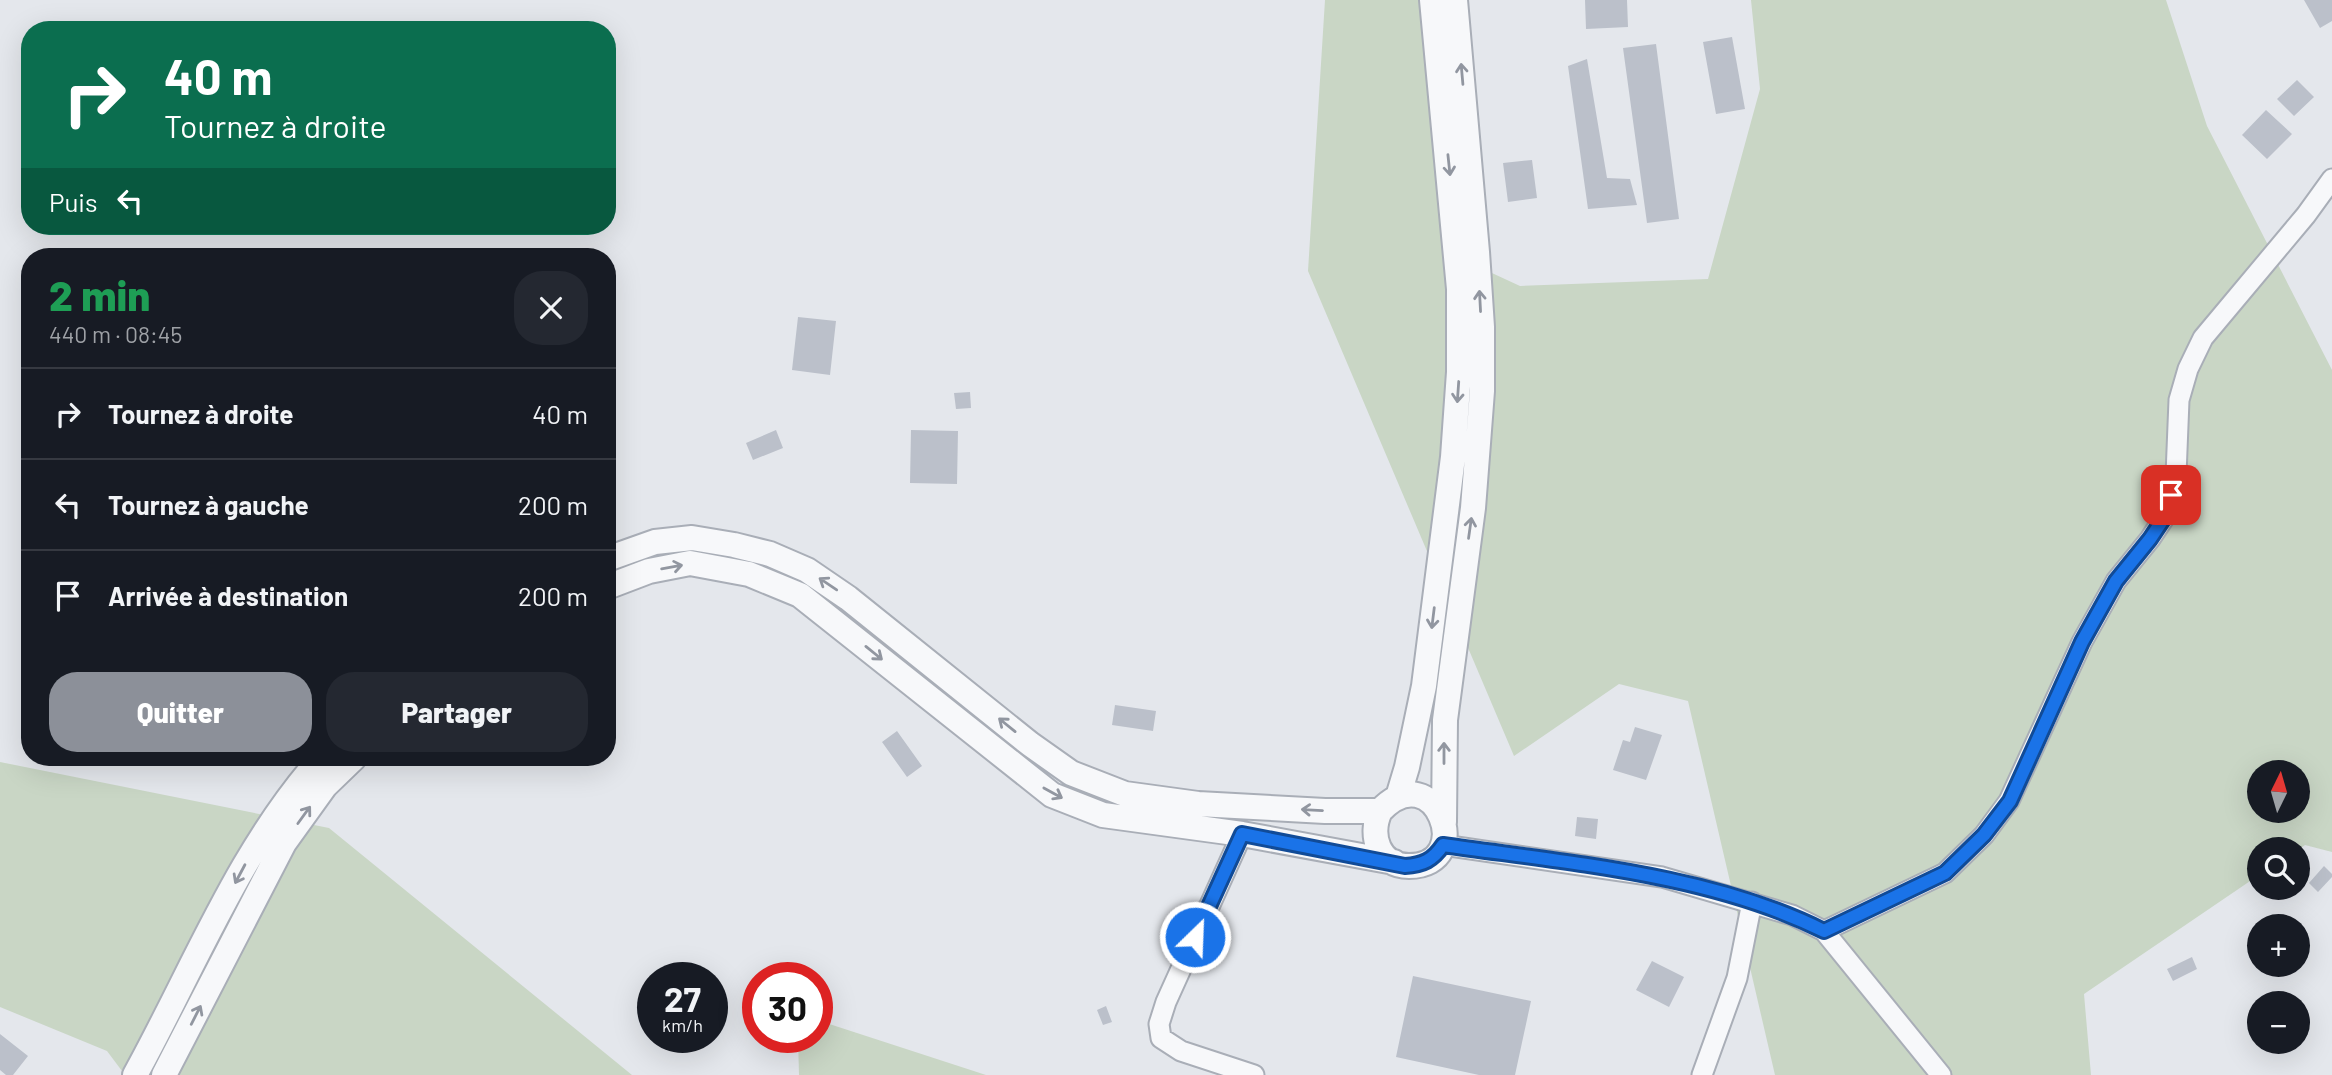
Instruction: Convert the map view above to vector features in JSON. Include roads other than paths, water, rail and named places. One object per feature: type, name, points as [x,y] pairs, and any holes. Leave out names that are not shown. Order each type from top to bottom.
[{"type":"street","points":[[1394,862],[1384,855],[1377,845],[1375,822],[1389,804],[1407,767],[1424,686],[1453,457],[1459,372],[1459,289],[1432,0]]},
{"type":"street","points":[[616,584],[649,571],[690,564],[749,575],[800,595],[1052,795],[1103,814],[1242,834],[1405,866],[1427,862],[1436,854],[1443,833],[1445,720],[1473,509],[1482,391],[1482,327],[1477,252],[1455,0]]},
{"type":"street","points":[[1824,931],[1945,873],[1984,835],[2010,801],[2082,642],[2116,581],[2166,515],[2176,475],[2179,400],[2188,369],[2203,338],[2306,215],[2332,179]]},
{"type":"street","points":[[616,556],[655,542],[692,538],[770,554],[807,570],[848,598],[1041,752],[1071,773],[1125,794],[1198,804],[1325,811],[1389,804],[1410,795],[1421,797],[1440,811],[1443,833]]},
{"type":"street","points":[[135,1075],[244,866],[275,816],[315,766]]},
{"type":"street","points":[[164,1075],[284,843],[325,786],[346,766]]},
{"type":"street","points":[[1443,833],[1662,877],[1792,915],[1824,931],[1941,1075]]},
{"type":"street","points":[[1242,834],[1158,1024],[1161,1038],[1181,1051],[1254,1075]]},
{"type":"street","points":[[1702,1075],[1737,978],[1752,902]]}]
